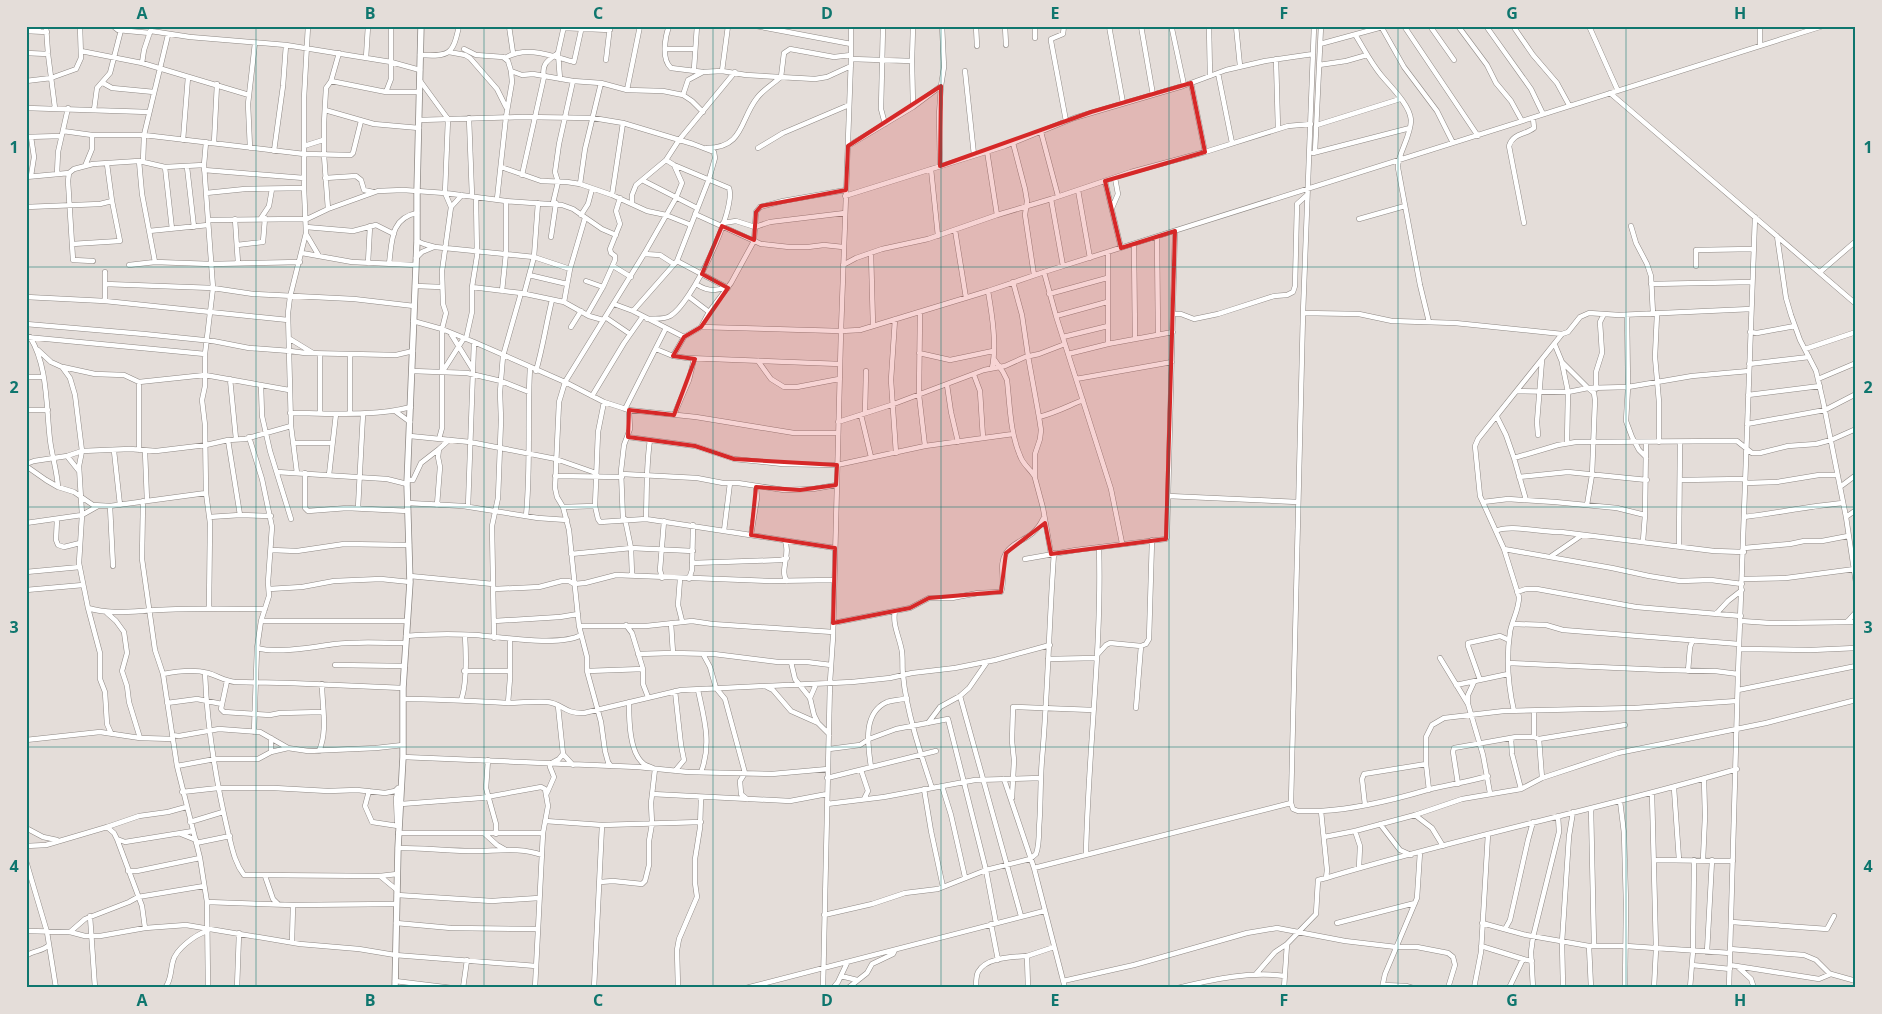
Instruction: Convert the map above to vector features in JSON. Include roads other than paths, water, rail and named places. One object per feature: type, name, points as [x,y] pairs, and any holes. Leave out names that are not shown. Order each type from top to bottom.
[{"type":"street","points":[[35,30],[42,26]]},
{"type":"street","points":[[46,26],[55,108]]},
{"type":"street","points":[[26,80],[51,78],[76,69],[81,52],[80,26]]},
{"type":"street","points":[[113,26],[122,30],[151,30],[168,35],[286,45],[391,62],[420,70]]},
{"type":"street","points":[[297,473],[290,414],[290,339],[288,320],[290,297],[306,233],[304,146],[308,26]]},
{"type":"street","points":[[366,58],[368,26]]},
{"type":"street","points":[[386,92],[391,81],[391,26]]},
{"type":"street","points":[[398,805],[402,780],[403,688],[410,579],[407,482],[417,241],[416,191],[421,82],[421,26]]},
{"type":"street","points":[[509,26],[514,53]]},
{"type":"street","points":[[626,90],[640,26]]},
{"type":"street","points":[[669,26],[665,41],[668,66],[703,72]]},
{"type":"street","points":[[694,69],[697,26]]},
{"type":"street","points":[[722,70],[728,26]]},
{"type":"street","points":[[756,26],[851,44]]},
{"type":"street","points":[[823,988],[840,331],[850,105],[851,26]]},
{"type":"street","points":[[883,26],[881,110],[885,124]]},
{"type":"street","points":[[913,26],[913,107]]},
{"type":"street","points":[[940,166],[939,115],[944,67],[942,26]]},
{"type":"street","points":[[976,26],[977,46]]},
{"type":"street","points":[[1005,26],[1006,45]]},
{"type":"street","points":[[1034,26],[1035,38]]},
{"type":"street","points":[[1064,26],[1063,34],[1051,39],[1051,41],[1066,121]]},
{"type":"street","points":[[1109,26],[1123,103]]},
{"type":"street","points":[[1142,26],[1143,44],[1153,95]]},
{"type":"street","points":[[1209,26],[1210,76]]},
{"type":"street","points":[[1236,26],[1240,66]]},
{"type":"street","points":[[1312,153],[1314,26]]},
{"type":"street","points":[[1321,26],[1317,124],[1308,192],[1303,313],[1291,802],[1293,809],[1298,811],[1321,812],[1392,801],[1488,776]]},
{"type":"street","points":[[1404,26],[1478,136]]},
{"type":"street","points":[[1430,26],[1454,60]]},
{"type":"street","points":[[1458,26],[1487,65],[1496,83],[1512,101],[1522,121]]},
{"type":"street","points":[[1486,26],[1531,89],[1544,114]]},
{"type":"street","points":[[1513,26],[1557,83],[1569,106]]},
{"type":"street","points":[[1589,26],[1618,91]]},
{"type":"street","points":[[1760,26],[1760,46]]},
{"type":"street","points":[[701,327],[840,331],[873,326],[1157,236],[1308,192],[1453,143],[1823,26]]},
{"type":"street","points":[[449,52],[454,47],[457,38],[457,27]]},
{"type":"street","points":[[560,79],[556,56],[564,27],[610,28],[606,60]]},
{"type":"street","points":[[420,55],[464,52],[505,58],[514,53],[531,52],[575,61],[582,27]]},
{"type":"street","points":[[1313,45],[1356,36],[1384,27],[1404,67],[1437,111],[1453,143]]},
{"type":"street","points":[[1172,28],[1184,85]]},
{"type":"street","points":[[94,110],[97,88],[110,73],[122,30]]},
{"type":"street","points":[[142,63],[151,30]]},
{"type":"street","points":[[26,31],[47,32]]},
{"type":"street","points":[[155,262],[142,194],[141,162],[144,135],[168,35]]},
{"type":"street","points":[[1356,36],[1367,55],[1410,116],[1410,128],[1403,152],[1398,161],[1405,206],[1429,322]]},
{"type":"street","points":[[457,38],[464,52],[497,89],[507,109]]},
{"type":"street","points":[[250,148],[248,114],[255,43]]},
{"type":"street","points":[[274,151],[283,86],[286,45]]},
{"type":"street","points":[[666,49],[695,49]]},
{"type":"street","points":[[706,148],[716,148],[733,140],[757,98],[781,77],[784,53],[790,49],[834,57],[912,61]]},
{"type":"street","points":[[81,52],[142,63],[250,95]]},
{"type":"street","points":[[26,53],[48,54]]},
{"type":"street","points":[[328,209],[323,140],[326,88],[331,81],[339,53]]},
{"type":"street","points":[[673,356],[684,337],[701,327],[709,312],[727,288],[754,241],[756,212],[761,206],[846,193],[1013,143],[1066,121],[1240,66],[1313,54]]},
{"type":"street","points":[[1318,65],[1346,61],[1367,55]]},
{"type":"street","points":[[522,175],[544,76],[543,67],[547,60],[556,56]]},
{"type":"street","points":[[497,199],[507,109],[512,82],[509,64],[505,58]]},
{"type":"street","points":[[1276,59],[1278,129]]},
{"type":"street","points":[[683,95],[688,80],[703,72],[722,70],[746,75],[822,78],[851,66]]},
{"type":"street","points":[[965,71],[974,155]]},
{"type":"street","points":[[511,72],[522,75],[533,74],[573,81],[601,83],[626,90],[663,91],[683,95],[703,112]]},
{"type":"street","points":[[632,203],[632,195],[636,185],[666,160],[679,140],[735,72]]},
{"type":"street","points":[[1218,73],[1232,143]]},
{"type":"street","points":[[183,140],[188,77]]},
{"type":"street","points":[[331,81],[386,92],[420,92]]},
{"type":"street","points":[[552,237],[554,203],[558,182],[555,172],[564,117],[573,81]]},
{"type":"street","points":[[421,82],[448,119],[445,193],[451,207]]},
{"type":"street","points":[[103,83],[112,88],[154,92]]},
{"type":"street","points":[[580,184],[585,149],[601,83]]},
{"type":"street","points":[[1191,83],[1205,152]]},
{"type":"street","points":[[214,143],[217,84]]},
{"type":"street","points":[[848,146],[913,107],[941,86]]},
{"type":"street","points":[[1610,93],[1856,304]]},
{"type":"street","points":[[1317,124],[1400,100]]},
{"type":"street","points":[[758,148],[783,133],[850,105]]},
{"type":"street","points":[[26,108],[149,112]]},
{"type":"street","points":[[57,174],[57,156],[68,108]]},
{"type":"street","points":[[325,110],[374,124],[419,128]]},
{"type":"street","points":[[419,120],[506,117],[593,118],[623,123],[714,152],[715,155],[709,179],[675,262],[635,312]]},
{"type":"street","points":[[442,372],[465,339],[472,312],[472,287],[476,250],[469,118]]},
{"type":"street","points":[[1524,223],[1509,143],[1517,135],[1534,128],[1533,118]]},
{"type":"street","points":[[304,178],[204,167],[165,167],[141,162],[93,164],[74,169],[69,173],[29,176],[34,158],[28,137],[62,133],[144,135],[304,154],[352,154],[362,121]]},
{"type":"street","points":[[612,195],[623,123]]},
{"type":"street","points":[[843,265],[856,258],[890,247],[938,236],[997,215],[1278,129],[1296,124],[1311,124]]},
{"type":"street","points":[[1312,153],[1410,128]]},
{"type":"street","points":[[1041,132],[1058,196]]},
{"type":"street","points":[[85,166],[92,149],[92,134]]},
{"type":"street","points":[[304,146],[323,140]]},
{"type":"street","points":[[206,142],[204,167],[213,288],[206,340],[205,386],[202,400],[206,445],[206,493],[209,518],[210,608]]},
{"type":"street","points":[[1013,143],[1025,189],[1027,206],[1025,215],[1034,275]]},
{"type":"street","points":[[987,151],[997,215]]},
{"type":"street","points":[[592,396],[638,322],[645,318],[665,319],[673,315],[688,296],[702,274],[727,211],[730,201],[730,190],[666,160]]},
{"type":"street","points":[[72,244],[120,241],[107,164]]},
{"type":"street","points":[[608,764],[601,722],[587,671],[587,657],[579,626],[566,520],[563,507],[557,497],[555,468],[559,402],[565,382],[631,277],[676,198],[682,182],[674,165]]},
{"type":"street","points":[[187,166],[194,227]]},
{"type":"street","points":[[165,167],[172,229]]},
{"type":"street","points":[[500,167],[541,181],[580,184],[625,200],[647,211],[666,215],[691,225]]},
{"type":"street","points":[[930,169],[938,236]]},
{"type":"street","points":[[69,173],[73,260],[93,261]]},
{"type":"street","points":[[325,178],[356,176],[361,180],[364,190],[373,192],[416,191],[506,201],[554,203],[573,209],[602,229],[616,235]]},
{"type":"street","points":[[1112,208],[1118,194],[1116,178]]},
{"type":"street","points":[[642,180],[697,208]]},
{"type":"street","points":[[1106,181],[1121,248]]},
{"type":"street","points":[[237,245],[263,242],[263,218],[269,206],[272,188]]},
{"type":"street","points":[[206,193],[234,189],[304,188]]},
{"type":"street","points":[[564,302],[570,269],[592,189]]},
{"type":"street","points":[[1078,190],[1090,258]]},
{"type":"street","points":[[149,231],[194,227],[208,222],[235,219],[306,218],[373,192]]},
{"type":"street","points":[[1173,314],[1181,314],[1194,319],[1293,292],[1295,286],[1297,204],[1308,192]]},
{"type":"street","points":[[439,439],[442,428],[442,329],[446,311],[443,304],[442,287],[444,248],[451,207],[462,195]]},
{"type":"street","points":[[625,200],[632,195]]},
{"type":"street","points":[[587,315],[603,287],[616,257],[610,249],[620,222],[616,211],[620,198]]},
{"type":"street","points":[[1051,199],[1063,266]]},
{"type":"street","points":[[502,291],[506,254],[506,201]]},
{"type":"street","points":[[26,207],[70,206],[112,202]]},
{"type":"street","points":[[494,638],[492,526],[498,498],[501,381],[504,356],[534,257],[538,203]]},
{"type":"street","points":[[1359,219],[1405,206]]},
{"type":"street","points":[[727,211],[736,221]]},
{"type":"street","points":[[722,224],[736,221],[756,227],[770,222],[845,213]]},
{"type":"street","points":[[389,264],[397,223],[409,215],[417,214]]},
{"type":"street","points":[[695,214],[722,224],[761,244],[790,247],[843,246]]},
{"type":"street","points":[[1729,988],[1737,769],[1738,674],[1744,550],[1746,433],[1755,217]]},
{"type":"street","points":[[235,219],[238,264]]},
{"type":"street","points":[[306,227],[353,232],[379,225],[384,230],[394,234]]},
{"type":"street","points":[[368,263],[370,226]]},
{"type":"street","points":[[1631,226],[1636,243],[1647,264],[1655,314],[1659,442]]},
{"type":"street","points":[[955,230],[966,298]]},
{"type":"street","points":[[1025,559],[1052,553],[1167,537],[1175,231]]},
{"type":"street","points":[[306,233],[319,256]]},
{"type":"street","points":[[1157,236],[1158,335]]},
{"type":"street","points":[[1777,236],[1786,298],[1795,326],[1820,386],[1846,517],[1855,580]]},
{"type":"street","points":[[417,241],[436,247],[534,257],[570,269]]},
{"type":"street","points":[[1820,272],[1856,241]]},
{"type":"street","points":[[1134,244],[1135,339]]},
{"type":"street","points":[[416,258],[422,252],[436,247]]},
{"type":"street","points":[[1696,266],[1696,250],[1753,249]]},
{"type":"street","points":[[1108,252],[1108,344]]},
{"type":"street","points":[[302,253],[368,263],[416,266]]},
{"type":"street","points":[[843,253],[856,258]]},
{"type":"street","points":[[871,253],[873,326]]},
{"type":"street","points":[[644,254],[660,255],[702,274],[727,288]]},
{"type":"street","points":[[129,265],[155,262],[211,264],[300,262]]},
{"type":"street","points":[[613,266],[631,277]]},
{"type":"street","points":[[105,272],[105,301]]},
{"type":"street","points":[[1044,272],[1049,294],[1111,489],[1122,543]]},
{"type":"street","points":[[530,275],[567,284]]},
{"type":"street","points":[[1049,294],[1107,278]]},
{"type":"street","points":[[586,281],[603,287]]},
{"type":"street","points":[[824,915],[872,904],[906,893],[943,888],[965,877],[986,870],[1030,859],[1037,852],[1050,645],[1052,553],[1035,478],[1035,454],[1041,430],[1022,315],[1013,282]]},
{"type":"street","points":[[1651,284],[1752,282]]},
{"type":"street","points":[[105,284],[213,288],[254,294],[354,299],[414,306]]},
{"type":"street","points":[[696,284],[707,289],[720,290],[727,288]]},
{"type":"street","points":[[415,286],[442,287]]},
{"type":"street","points":[[472,287],[522,293],[564,302],[587,315],[604,318],[630,334]]},
{"type":"street","points":[[988,291],[993,323],[994,359],[992,368]]},
{"type":"street","points":[[26,296],[105,301],[288,320]]},
{"type":"street","points":[[688,296],[709,312]]},
{"type":"street","points":[[536,370],[544,344],[544,332],[552,300]]},
{"type":"street","points":[[1056,316],[1107,302]]},
{"type":"street","points":[[614,304],[635,312],[684,337]]},
{"type":"street","points":[[1303,313],[1359,314],[1392,321],[1455,323],[1562,334],[1568,332],[1583,315],[1592,313],[1655,314],[1751,309]]},
{"type":"street","points":[[571,327],[581,311]]},
{"type":"street","points":[[635,312],[638,322]]},
{"type":"street","points":[[920,312],[919,395],[925,446]]},
{"type":"street","points":[[1596,388],[1596,372],[1602,353],[1600,322],[1604,314]]},
{"type":"street","points":[[1627,314],[1628,387],[1626,417],[1634,442],[1646,457]]},
{"type":"street","points":[[632,575],[631,548],[624,520],[622,475],[624,445],[630,429],[627,410],[656,349],[665,319]]},
{"type":"street","points":[[895,319],[891,405],[896,453]]},
{"type":"street","points":[[413,321],[442,329],[474,342],[565,382],[604,402],[627,410],[696,417],[794,432],[838,433]]},
{"type":"street","points":[[26,324],[206,340],[250,348],[317,354],[396,355],[413,352]]},
{"type":"street","points":[[1063,337],[1108,326]]},
{"type":"street","points":[[1750,332],[1757,333],[1795,326]]},
{"type":"street","points":[[1068,354],[1108,344],[1173,332]]},
{"type":"street","points":[[1805,349],[1856,332]]},
{"type":"street","points":[[451,333],[472,368]]},
{"type":"street","points":[[1514,711],[1508,662],[1509,640],[1518,605],[1517,592],[1504,550],[1479,490],[1475,446],[1478,439],[1562,334]]},
{"type":"street","points":[[28,337],[205,354]]},
{"type":"street","points":[[28,337],[51,362],[62,367],[95,374],[124,375],[139,382],[205,375],[290,390]]},
{"type":"street","points":[[290,339],[317,354]]},
{"type":"street","points":[[468,507],[474,342]]},
{"type":"street","points":[[838,422],[1065,344]]},
{"type":"street","points":[[1555,345],[1567,382],[1567,443]]},
{"type":"street","points":[[656,349],[673,356],[694,359],[762,363],[840,364]]},
{"type":"street","points":[[38,350],[58,487]]},
{"type":"street","points":[[919,353],[950,360],[993,351]]},
{"type":"street","points":[[317,354],[320,414]]},
{"type":"street","points":[[350,354],[350,413]]},
{"type":"street","points":[[1749,364],[1808,357]]},
{"type":"street","points":[[674,416],[689,380],[694,359]]},
{"type":"street","points":[[994,359],[1006,380],[1013,434],[1023,462],[1035,478]]},
{"type":"street","points":[[1538,435],[1537,422],[1542,359]]},
{"type":"street","points":[[1076,379],[1172,362]]},
{"type":"street","points":[[1562,362],[1592,391],[1595,398],[1592,475],[1587,505]]},
{"type":"street","points":[[762,363],[771,379],[784,387],[796,387],[813,382],[839,379]]},
{"type":"street","points":[[1818,379],[1856,363]]},
{"type":"street","points":[[62,367],[70,378],[75,395],[82,452],[79,472],[82,497],[80,567],[100,653],[100,679],[105,692],[108,727],[111,733]]},
{"type":"street","points":[[526,516],[529,487],[530,368]]},
{"type":"street","points":[[412,371],[472,374],[501,381],[529,392]]},
{"type":"street","points":[[866,371],[863,414],[871,457]]},
{"type":"street","points":[[1517,391],[1568,392],[1588,388],[1628,387],[1700,375],[1749,371]]},
{"type":"street","points":[[974,374],[980,391],[983,438]]},
{"type":"street","points":[[26,377],[43,376]]},
{"type":"street","points":[[230,380],[236,439]]},
{"type":"street","points":[[139,382],[145,501],[142,559],[155,650],[164,674],[176,766],[200,858],[207,902],[208,988]]},
{"type":"street","points":[[261,385],[261,413],[291,519]]},
{"type":"street","points":[[947,385],[958,442]]},
{"type":"street","points":[[1748,395],[1820,386]]},
{"type":"street","points":[[1747,424],[1825,410],[1856,394]]},
{"type":"street","points":[[908,399],[914,401],[920,408]]},
{"type":"street","points":[[1039,417],[1056,413],[1065,407],[1083,400]]},
{"type":"street","points":[[604,402],[598,432],[596,475],[595,506],[600,522],[646,519],[724,530],[788,543],[835,548]]},
{"type":"street","points":[[290,414],[363,414],[396,411],[411,407]]},
{"type":"street","points":[[26,410],[48,410]]},
{"type":"street","points":[[396,411],[410,422]]},
{"type":"street","points":[[329,475],[336,414]]},
{"type":"street","points":[[358,508],[363,414]]},
{"type":"street","points":[[1497,417],[1506,435],[1526,500]]},
{"type":"street","points":[[206,493],[99,506],[69,490],[58,487],[26,465],[34,461],[82,452],[206,445],[249,437],[291,426]]},
{"type":"street","points":[[1514,458],[1567,443],[1594,440],[1634,442],[1737,441],[1742,443],[1752,453],[1760,453],[1794,445],[1816,444],[1831,440],[1856,429]]},
{"type":"street","points":[[1737,441],[1746,433]]},
{"type":"street","points":[[628,437],[695,446],[734,459],[783,464],[837,465],[925,446],[1013,434]]},
{"type":"street","points":[[410,436],[470,442],[556,459],[596,475]]},
{"type":"street","points":[[249,437],[272,527],[269,596],[261,621],[257,648],[254,732]]},
{"type":"street","points":[[228,440],[240,515]]},
{"type":"street","points":[[277,472],[407,482],[413,480],[421,463],[449,440]]},
{"type":"street","points":[[646,519],[647,462],[650,440]]},
{"type":"street","points":[[293,442],[332,443]]},
{"type":"street","points":[[1643,541],[1647,480],[1646,442]]},
{"type":"street","points":[[1679,545],[1680,442]]},
{"type":"street","points":[[437,505],[440,467],[439,449]]},
{"type":"street","points":[[114,451],[120,504]]},
{"type":"street","points":[[68,456],[79,472]]},
{"type":"street","points":[[555,468],[566,476]]},
{"type":"street","points":[[1519,476],[1566,472],[1647,480]]},
{"type":"street","points":[[305,473],[306,510],[358,508],[408,511]]},
{"type":"street","points":[[1680,480],[1777,482],[1837,474]]},
{"type":"street","points":[[555,476],[622,475],[697,478],[800,490],[836,485]]},
{"type":"street","points":[[1840,487],[1856,475]]},
{"type":"street","points":[[724,530],[730,483]]},
{"type":"street","points":[[751,535],[757,495],[756,486]]},
{"type":"street","points":[[1168,496],[1298,502]]},
{"type":"street","points":[[1483,502],[1526,500],[1616,508],[1645,515]]},
{"type":"street","points":[[408,503],[468,507],[552,520],[566,520]]},
{"type":"street","points":[[1744,517],[1843,503]]},
{"type":"street","points":[[26,522],[82,515],[99,506]]},
{"type":"street","points":[[110,506],[113,566]]},
{"type":"street","points":[[563,507],[595,506]]},
{"type":"street","points":[[1846,517],[1856,510]]},
{"type":"street","points":[[209,518],[240,515],[270,516]]},
{"type":"street","points":[[833,623],[910,608],[930,598],[952,598],[978,593],[1001,592],[1003,585],[1003,560],[1006,553],[1034,532],[1044,517]]},
{"type":"street","points":[[57,519],[56,540],[58,545],[64,547],[80,543]]},
{"type":"street","points":[[662,578],[660,570],[664,521]]},
{"type":"street","points":[[689,579],[693,551],[693,525]]},
{"type":"street","points":[[1496,531],[1508,528],[1550,533],[1566,532],[1582,536],[1679,545],[1714,551],[1744,550],[1848,536]]},
{"type":"street","points":[[1550,557],[1582,536]]},
{"type":"street","points":[[1097,657],[1106,644],[1141,646],[1146,644],[1149,639],[1152,540]]},
{"type":"street","points":[[787,581],[783,574],[788,543]]},
{"type":"street","points":[[1850,545],[1856,543]]},
{"type":"street","points":[[270,550],[297,551],[344,544],[409,545]]},
{"type":"street","points":[[1086,854],[1100,616],[1099,547]]},
{"type":"street","points":[[571,554],[631,548],[693,551]]},
{"type":"street","points":[[1504,550],[1686,581],[1711,580],[1742,584],[1854,569]]},
{"type":"street","points":[[692,563],[784,559]]},
{"type":"street","points":[[26,572],[80,567]]},
{"type":"street","points":[[1840,572],[1847,573],[1855,580]]},
{"type":"street","points":[[268,589],[302,587],[334,581],[381,579],[410,579],[493,587],[539,587],[562,581],[569,581],[574,584],[593,582],[616,575],[680,579],[834,580]]},
{"type":"street","points":[[680,579],[678,605],[682,621]]},
{"type":"street","points":[[1716,614],[1742,584]]},
{"type":"street","points":[[26,590],[83,585]]},
{"type":"street","points":[[1517,592],[1524,589],[1537,589],[1636,607],[1655,607],[1741,618],[1813,623],[1856,622]]},
{"type":"street","points":[[88,608],[106,612],[210,608],[265,609]]},
{"type":"street","points":[[895,611],[894,622],[902,655],[907,698],[921,755],[932,788]]},
{"type":"street","points":[[106,612],[124,632],[127,653],[122,671],[140,738]]},
{"type":"street","points":[[1848,622],[1856,612]]},
{"type":"street","points":[[494,621],[578,614]]},
{"type":"street","points":[[261,621],[407,621]]},
{"type":"street","points":[[579,626],[646,626],[682,621],[833,632]]},
{"type":"street","points":[[671,623],[673,654]]},
{"type":"street","points":[[1512,624],[1546,625],[1562,630],[1694,640],[1739,647],[1811,650],[1856,648]]},
{"type":"street","points":[[626,625],[632,630],[643,669],[642,684],[648,697]]},
{"type":"street","points":[[406,636],[465,635],[510,639],[571,639],[583,642]]},
{"type":"street","points":[[461,700],[464,689],[466,659],[465,635]]},
{"type":"street","points":[[571,639],[581,635]]},
{"type":"street","points":[[1490,793],[1488,776],[1468,704],[1468,695],[1477,681],[1468,643],[1500,636],[1509,640]]},
{"type":"street","points":[[508,702],[510,639]]},
{"type":"street","points":[[1688,671],[1690,648],[1694,640]]},
{"type":"street","points":[[257,648],[272,650],[345,643],[406,643]]},
{"type":"street","points":[[403,699],[546,702],[575,713],[597,710],[676,691],[852,682],[903,676],[987,662],[1050,645]]},
{"type":"street","points":[[1136,708],[1141,646]]},
{"type":"street","points":[[638,654],[704,654],[831,665]]},
{"type":"street","points":[[704,654],[716,688],[725,699],[745,772],[740,781],[741,794],[747,799]]},
{"type":"street","points":[[1048,659],[1097,657]]},
{"type":"street","points":[[1440,658],[1468,704]]},
{"type":"street","points":[[791,662],[794,677],[810,698],[818,723]]},
{"type":"street","points":[[928,723],[940,707],[960,696],[969,688],[987,662]]},
{"type":"street","points":[[1508,662],[1533,665],[1715,671],[1738,674]]},
{"type":"street","points":[[335,665],[405,666]]},
{"type":"street","points":[[1738,690],[1856,666]]},
{"type":"street","points":[[587,671],[643,669]]},
{"type":"street","points":[[164,674],[188,671],[206,673],[228,681],[403,688]]},
{"type":"street","points":[[464,671],[510,671]]},
{"type":"street","points":[[206,673],[206,702],[218,788],[236,860],[244,875],[380,876],[397,874]]},
{"type":"street","points":[[1456,685],[1508,674]]},
{"type":"street","points":[[228,681],[221,709],[224,712],[270,715],[322,712]]},
{"type":"street","points":[[319,751],[322,743],[322,684]]},
{"type":"street","points":[[810,698],[816,684]]},
{"type":"street","points":[[766,686],[773,690],[791,711],[818,723],[830,734]]},
{"type":"street","points":[[698,690],[707,735],[706,758],[701,772]]},
{"type":"street","points":[[675,771],[684,760],[676,691]]},
{"type":"street","points":[[960,696],[1021,916]]},
{"type":"street","points":[[871,768],[869,727],[875,711],[886,703],[907,698]]},
{"type":"street","points":[[167,703],[190,699],[222,704]]},
{"type":"street","points":[[1324,837],[1415,815],[1462,799],[1521,789],[1542,778],[1618,753],[1856,700]]},
{"type":"street","points":[[1429,790],[1426,764],[1426,737],[1432,725],[1444,718],[1514,711],[1636,708],[1738,701]]},
{"type":"street","points":[[629,702],[629,718],[635,753],[644,764],[655,769]]},
{"type":"street","points":[[558,706],[563,754],[573,765]]},
{"type":"street","points":[[1012,798],[1014,760],[1012,708],[1020,706],[1093,710]]},
{"type":"street","points":[[1534,711],[1542,778]]},
{"type":"street","points":[[829,749],[860,745],[869,739],[896,729],[948,719],[986,870],[996,923]]},
{"type":"street","points":[[1458,784],[1454,748],[1511,738],[1550,739],[1625,725]]},
{"type":"street","points":[[26,740],[111,733],[140,738],[172,737],[219,729],[263,733],[288,748]]},
{"type":"street","points":[[271,738],[272,752]]},
{"type":"street","points":[[1511,738],[1512,754],[1521,789]]},
{"type":"street","points":[[322,743],[326,750]]},
{"type":"street","points":[[176,766],[215,759],[258,759],[272,752],[288,748],[319,751],[403,745]]},
{"type":"street","points":[[827,778],[936,751]]},
{"type":"street","points":[[550,764],[559,759],[563,754]]},
{"type":"street","points":[[403,757],[573,765],[608,764],[701,772],[772,774],[828,769]]},
{"type":"street","points":[[488,760],[486,788],[496,824],[496,834]]},
{"type":"street","points":[[547,794],[554,778],[550,764]]},
{"type":"street","points":[[1365,805],[1362,779],[1364,774],[1426,764]]},
{"type":"street","points":[[600,882],[644,883],[649,865],[655,769]]},
{"type":"street","points":[[1256,974],[1275,952],[1287,944],[1316,914],[1318,880],[1572,812],[1674,788],[1737,769]]},
{"type":"street","points":[[861,770],[868,791],[864,800]]},
{"type":"street","points":[[827,804],[864,800],[963,782],[1041,778]]},
{"type":"street","points":[[1004,779],[1012,798],[1019,826],[1034,868],[1065,988]]},
{"type":"street","points":[[1703,860],[1704,779]]},
{"type":"street","points":[[402,780],[398,788],[395,984],[452,988]]},
{"type":"street","points":[[942,786],[953,822],[965,877]]},
{"type":"street","points":[[398,805],[489,797],[541,787],[545,789],[548,806],[543,833],[535,988]]},
{"type":"street","points":[[182,792],[218,788],[370,791],[385,793],[398,788]]},
{"type":"street","points":[[1674,788],[1679,860]]},
{"type":"street","points":[[924,789],[943,888]]},
{"type":"street","points":[[370,791],[365,806],[372,822],[398,830],[485,834],[543,833]]},
{"type":"street","points":[[385,793],[398,805]]},
{"type":"street","points":[[1652,793],[1656,949],[1654,988]]},
{"type":"street","points":[[652,794],[790,801],[827,794]]},
{"type":"street","points":[[678,988],[677,950],[679,939],[697,897],[695,859],[701,822],[701,797]]},
{"type":"street","points":[[1620,800],[1624,843],[1625,988]]},
{"type":"street","points":[[1034,868],[1291,802]]},
{"type":"street","points":[[26,846],[46,845],[139,816],[168,812],[186,807]]},
{"type":"street","points":[[1591,808],[1591,988]]},
{"type":"street","points":[[190,822],[223,812]]},
{"type":"street","points":[[1321,812],[1327,862],[1326,878]]},
{"type":"street","points":[[1563,988],[1562,942],[1572,812]]},
{"type":"street","points":[[1415,815],[1432,828],[1442,846]]},
{"type":"street","points":[[1533,988],[1533,937],[1558,832],[1558,816]]},
{"type":"street","points":[[545,822],[602,825],[701,822]]},
{"type":"street","points":[[1505,929],[1510,920],[1528,840],[1534,822]]},
{"type":"street","points":[[1380,824],[1400,850],[1410,855]]},
{"type":"street","points":[[594,988],[602,825]]},
{"type":"street","points":[[107,827],[114,833],[117,839],[143,911],[145,928]]},
{"type":"street","points":[[26,828],[43,837],[59,841]]},
{"type":"street","points":[[117,839],[126,842],[193,831]]},
{"type":"street","points":[[1355,831],[1360,846],[1359,868]]},
{"type":"street","points":[[180,834],[196,841],[230,836]]},
{"type":"street","points":[[485,834],[497,846],[505,849]]},
{"type":"street","points":[[1474,988],[1481,946],[1488,834]]},
{"type":"street","points":[[398,848],[474,851],[505,849],[524,850],[542,855]]},
{"type":"street","points":[[1413,988],[1406,986],[1382,986],[1418,894],[1420,852]]},
{"type":"street","points":[[128,871],[137,871],[200,858]]},
{"type":"street","points":[[1655,860],[1733,861]]},
{"type":"street","points":[[1690,988],[1693,951],[1694,860]]},
{"type":"street","points":[[1707,952],[1712,860]]},
{"type":"street","points":[[26,861],[49,945],[56,988]]},
{"type":"street","points":[[131,878],[137,871]]},
{"type":"street","points":[[265,876],[273,898],[278,904]]},
{"type":"street","points":[[380,876],[397,892],[492,901],[539,898]]},
{"type":"street","points":[[70,932],[90,916],[138,897],[204,886]]},
{"type":"street","points":[[207,902],[293,905],[396,904]]},
{"type":"street","points":[[1337,923],[1415,903]]},
{"type":"street","points":[[292,942],[293,905]]},
{"type":"street","points":[[746,988],[1044,911]]},
{"type":"street","points":[[90,916],[94,988]]},
{"type":"street","points":[[1732,922],[1827,928],[1834,916]]},
{"type":"street","points":[[1482,923],[1533,937],[1591,946],[1804,955],[1816,960],[1830,974],[1856,981]]},
{"type":"street","points":[[26,931],[45,930],[92,936],[177,924],[207,930],[396,955],[536,966]]},
{"type":"street","points":[[396,924],[451,928],[538,929]]},
{"type":"street","points":[[991,924],[998,960]]},
{"type":"street","points":[[1063,981],[1134,965],[1247,933],[1277,928],[1332,939],[1396,947],[1422,947],[1451,954],[1456,965],[1448,988]]},
{"type":"street","points":[[165,988],[170,982],[176,954],[193,938],[207,930]]},
{"type":"street","points":[[237,988],[239,933]]},
{"type":"street","points":[[1284,988],[1287,944]]},
{"type":"street","points":[[26,956],[29,953],[42,951],[49,945]]},
{"type":"street","points":[[1481,946],[1532,962]]},
{"type":"street","points":[[976,988],[979,970],[988,964],[998,960],[1027,956],[1054,947]]},
{"type":"street","points":[[848,988],[867,973],[872,964],[893,954],[895,950]]},
{"type":"street","points":[[1027,956],[1028,988]]},
{"type":"street","points":[[463,988],[467,960]]},
{"type":"street","points":[[1509,988],[1523,960]]},
{"type":"street","points":[[833,988],[847,963]]},
{"type":"street","points":[[1692,965],[1737,966],[1819,979],[1830,974]]},
{"type":"street","points":[[1737,966],[1750,979],[1754,988]]},
{"type":"street","points":[[1177,988],[1256,974],[1285,976]]},
{"type":"street","points":[[841,976],[857,980]]},
{"type":"street","points":[[303,988],[386,988]]}]
